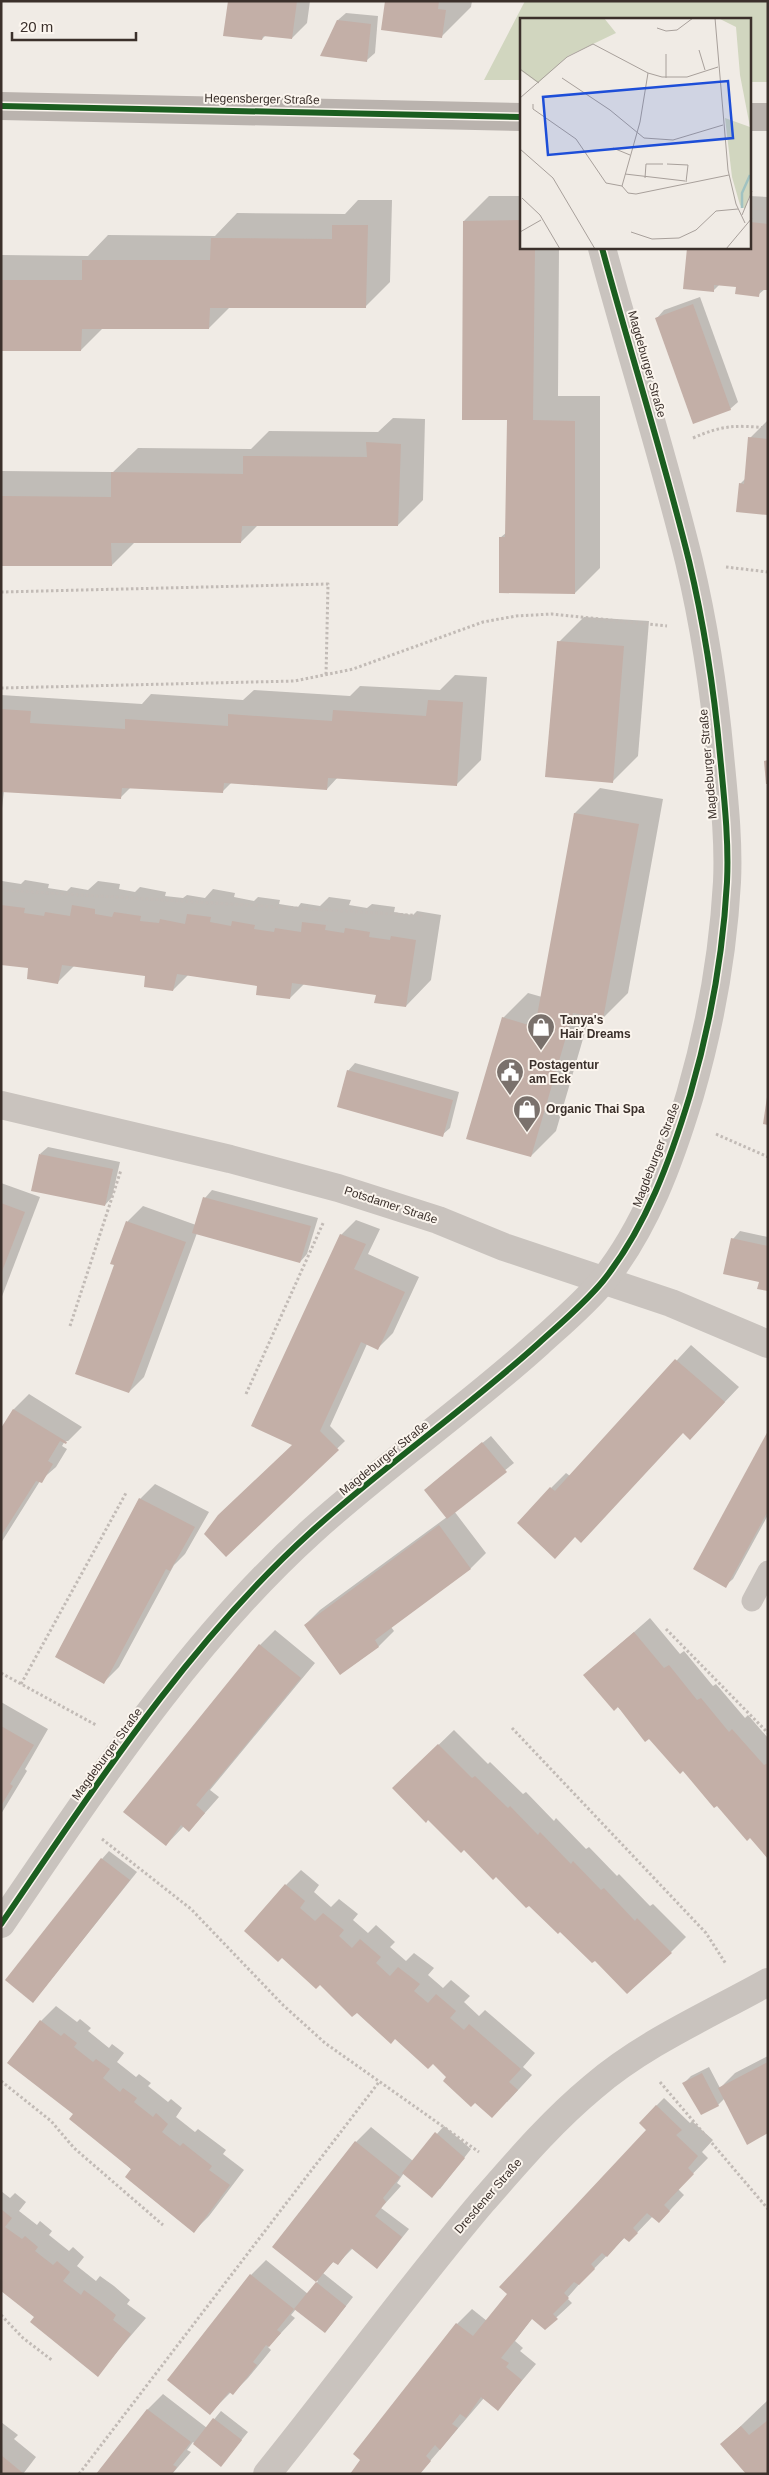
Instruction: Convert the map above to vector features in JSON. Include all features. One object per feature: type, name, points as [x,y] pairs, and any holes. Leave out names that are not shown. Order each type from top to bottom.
[{"type":"street","name":"Hegensberger Straße","points":[[1,106],[520,117]]},
{"type":"street","points":[[752,117],[768,117]]},
{"type":"street","name":"Magdeburger Straße","points":[[1,1924],[128,1742],[196,1656],[246,1597],[312,1531],[496,1381],[576,1309],[602,1281],[642,1222],[659,1186],[682,1123],[705,1043],[720,960],[727,879],[724,793],[716,718],[703,630],[689,563],[660,452],[602,249]]},
{"type":"street","name":"Potsdamer Straße","points":[[1,1105],[230,1159],[338,1188],[438,1220],[504,1247],[671,1303],[768,1344]]},
{"type":"street","name":"Dresdener Straße","points":[[267,2474],[324,2404],[447,2244],[548,2127],[594,2085],[638,2054],[757,1988]]},
{"type":"lane","points":[[752,1601],[768,1571]]},
{"type":"path","points":[[752,208],[768,210]]},
{"type":"path","points":[[660,452],[716,428],[735,425],[768,428]]},
{"type":"path","points":[[1,592],[328,584],[326,676]]},
{"type":"path","points":[[1,688],[295,681],[353,669],[483,622],[516,616],[552,614],[703,630]]},
{"type":"path","points":[[1,890],[426,916]]},
{"type":"path","points":[[682,1123],[715,1134],[768,1157]]},
{"type":"path","points":[[70,1326],[132,1136]]},
{"type":"path","points":[[246,1394],[338,1188]]},
{"type":"path","points":[[21,1684],[126,1493]]},
{"type":"path","points":[[666,1629],[768,1732]]},
{"type":"path","points":[[1,1673],[128,1742]]},
{"type":"path","points":[[512,1728],[757,1988]]},
{"type":"path","points":[[74,1817],[191,1909],[283,2005],[325,2043],[508,2172]]},
{"type":"path","points":[[638,2054],[701,2132],[768,2209]]},
{"type":"path","points":[[1,2081],[51,2120],[74,2148],[163,2225]]},
{"type":"path","points":[[79,2474],[379,2082]]},
{"type":"path","points":[[1,2315],[23,2338],[53,2361]]},
{"type":"green space","points":[[525,1],[768,1],[768,82],[752,82],[752,18],[520,18],[520,80],[484,80]]},
{"type":"building","points":[[228,1],[297,1],[292,39],[263,36],[262,40],[223,36]]},
{"type":"building","points":[[385,1],[439,1],[438,9],[446,10],[442,38],[381,30]]},
{"type":"building","points":[[337,20],[371,24],[367,62],[320,56]]},
{"type":"building","points":[[520,220],[520,249],[535,249],[533,420],[575,421],[575,594],[499,593],[499,537],[505,537],[507,420],[462,420],[463,221]]},
{"type":"building","points":[[752,222],[768,224],[768,290],[760,290],[759,297],[735,294],[736,287],[714,285],[714,292],[683,289],[687,249],[752,249]]},
{"type":"building","points":[[332,225],[368,225],[366,308],[210,308],[209,329],[82,329],[81,351],[1,351],[1,280],[82,280],[82,260],[210,260],[211,238],[332,239]]},
{"type":"building","points":[[693,304],[731,410],[693,424],[655,318]]},
{"type":"building","points":[[748,437],[768,439],[768,515],[736,512],[739,483],[744,484]]},
{"type":"building","points":[[366,442],[401,444],[398,526],[242,526],[241,543],[111,543],[112,566],[1,566],[1,496],[111,497],[111,472],[243,474],[243,456],[367,457]]},
{"type":"building","points":[[557,641],[624,646],[613,783],[545,777]]},
{"type":"building","points":[[428,700],[463,702],[457,786],[328,778],[327,790],[224,783],[223,793],[122,788],[121,799],[1,792],[1,709],[31,711],[30,723],[125,729],[125,719],[228,726],[228,714],[332,721],[333,710],[426,716]]},
{"type":"building","points":[[768,760],[768,784],[766,784],[764,761]]},
{"type":"building","points":[[574,813],[639,824],[603,1019],[573,1013],[531,1157],[466,1139],[502,1017],[535,1027]]},
{"type":"building","points":[[1,905],[25,908],[24,913],[44,916],[45,912],[70,916],[72,905],[95,909],[95,914],[112,917],[114,912],[141,916],[140,921],[159,923],[160,919],[185,924],[187,914],[211,917],[210,922],[231,926],[232,921],[255,925],[254,929],[274,932],[275,928],[301,932],[302,922],[326,925],[325,930],[344,933],[345,928],[370,932],[369,937],[390,940],[391,936],[416,940],[406,1007],[374,1003],[376,995],[292,983],[290,999],[256,995],[257,986],[177,974],[173,991],[144,987],[145,976],[62,965],[58,984],[27,979],[28,968],[1,965]]},
{"type":"building","points":[[347,1070],[453,1100],[443,1137],[337,1107]]},
{"type":"building","points":[[768,1097],[768,1125],[763,1124]]},
{"type":"building","points":[[39,1154],[113,1169],[105,1206],[31,1191]]},
{"type":"building","points":[[203,1197],[311,1226],[300,1263],[192,1233]]},
{"type":"building","points":[[1,1203],[25,1212],[1,1274]]},
{"type":"building","points":[[126,1221],[186,1242],[129,1393],[75,1374],[114,1265],[110,1264]]},
{"type":"building","points":[[340,1234],[366,1244],[354,1269],[405,1292],[378,1350],[361,1342],[320,1431],[339,1450],[226,1557],[204,1534],[218,1515],[292,1445],[251,1426]]},
{"type":"building","points":[[731,1238],[768,1246],[768,1291],[757,1289],[759,1282],[723,1274]]},
{"type":"building","points":[[675,1359],[725,1402],[690,1440],[683,1433],[581,1543],[575,1537],[555,1559],[517,1523],[550,1487],[555,1491]]},
{"type":"building","points":[[13,1409],[67,1442],[66,1444],[60,1441],[48,1461],[53,1464],[42,1483],[36,1481],[1,1536],[1,1428]]},
{"type":"building","points":[[768,1431],[768,1511],[726,1588],[693,1569]]},
{"type":"building","points":[[482,1442],[507,1472],[447,1519],[424,1490]]},
{"type":"building","points":[[139,1498],[195,1527],[170,1571],[166,1569],[104,1684],[55,1657]]},
{"type":"building","points":[[439,1525],[471,1569],[375,1640],[379,1647],[340,1675],[304,1625]]},
{"type":"building","points":[[634,1632],[664,1668],[669,1665],[697,1700],[701,1698],[729,1732],[732,1729],[764,1765],[768,1763],[768,1859],[750,1838],[747,1841],[717,1806],[714,1808],[683,1771],[680,1774],[649,1739],[645,1742],[618,1707],[614,1711],[583,1675]]},
{"type":"building","points":[[259,1644],[301,1678],[196,1805],[205,1813],[189,1832],[181,1825],[166,1846],[123,1812]]},
{"type":"building","points":[[1,1726],[34,1745],[10,1784],[13,1786],[1,1806]]},
{"type":"building","points":[[438,1744],[472,1778],[475,1776],[508,1808],[510,1806],[538,1835],[540,1832],[571,1864],[573,1861],[601,1890],[604,1888],[635,1921],[637,1918],[672,1953],[627,1994],[595,1961],[592,1963],[560,1932],[558,1934],[529,1906],[526,1908],[496,1877],[493,1880],[464,1850],[461,1853],[428,1820],[426,1823],[392,1788]]},
{"type":"building","points":[[101,1858],[130,1880],[33,2003],[5,1980]]},
{"type":"building","points":[[285,1884],[305,1901],[300,1908],[315,1921],[323,1913],[344,1930],[339,1936],[352,1948],[360,1939],[381,1957],[376,1963],[390,1976],[398,1967],[420,1984],[414,1991],[428,2003],[436,1994],[456,2011],[450,2018],[464,2030],[469,2024],[521,2069],[509,2082],[518,2090],[492,2118],[475,2103],[471,2107],[443,2081],[446,2077],[433,2064],[428,2069],[395,2039],[391,2044],[357,2013],[352,2017],[320,1985],[316,1989],[282,1958],[278,1962],[244,1931]]},
{"type":"building","points":[[40,2020],[61,2036],[64,2033],[77,2043],[74,2047],[93,2062],[96,2059],[110,2069],[103,2078],[120,2092],[123,2088],[137,2098],[134,2102],[153,2117],[156,2113],[168,2124],[162,2132],[180,2146],[183,2143],[212,2166],[209,2170],[230,2185],[194,2233],[125,2177],[131,2169],[69,2119],[73,2114],[7,2063]]},
{"type":"building","points":[[768,2062],[768,2133],[747,2145],[718,2088]]},
{"type":"building","points":[[702,2073],[719,2106],[701,2115],[682,2083]]},
{"type":"building","points":[[656,2105],[682,2130],[676,2135],[698,2156],[688,2168],[694,2174],[664,2205],[670,2211],[659,2223],[647,2213],[633,2228],[638,2233],[629,2242],[624,2238],[607,2257],[602,2253],[591,2264],[595,2269],[579,2285],[574,2282],[564,2293],[569,2298],[553,2314],[558,2319],[545,2330],[532,2319],[501,2358],[509,2363],[506,2367],[522,2380],[498,2411],[481,2397],[466,2418],[460,2414],[452,2424],[458,2428],[440,2450],[435,2445],[426,2456],[431,2461],[420,2474],[350,2474],[360,2460],[353,2454],[456,2323],[473,2336],[507,2294],[499,2287],[646,2130],[639,2123]]},
{"type":"building","points":[[435,2132],[465,2158],[432,2198],[402,2173]]},
{"type":"building","points":[[355,2141],[400,2177],[383,2198],[386,2202],[375,2216],[402,2237],[377,2269],[351,2248],[338,2265],[333,2262],[316,2282],[272,2247]]},
{"type":"building","points":[[1,2209],[12,2218],[5,2227],[22,2239],[25,2236],[38,2247],[35,2251],[53,2265],[57,2261],[70,2272],[63,2281],[81,2295],[84,2290],[99,2301],[116,2315],[113,2320],[131,2334],[98,2377],[30,2322],[34,2317],[1,2291]]},
{"type":"building","points":[[250,2274],[294,2309],[277,2330],[281,2333],[269,2347],[266,2345],[253,2362],[257,2365],[233,2395],[229,2392],[210,2415],[167,2380]]},
{"type":"building","points":[[316,2282],[346,2306],[325,2333],[294,2309]]},
{"type":"building","points":[[147,2409],[191,2442],[173,2465],[177,2467],[172,2474],[96,2474]]},
{"type":"building","points":[[213,2418],[242,2440],[221,2467],[193,2444]]},
{"type":"building","points":[[768,2420],[768,2474],[746,2474],[720,2444],[741,2426],[749,2435]]},
{"type":"building","points":[[1,2455],[24,2474],[1,2474]]},
{"type":"cycle path","points":[[1,106],[520,117]]},
{"type":"cycle path","points":[[1,1924],[145,1718],[224,1620],[267,1574],[312,1531],[368,1483],[511,1367],[572,1313],[603,1281],[632,1238],[644,1216],[674,1144],[704,1043],[719,963],[727,882],[724,803],[712,682],[689,561],[602,249]]},
{"type":"place","name":"Tanya's Hair Dreams","points":[[541,1051]]},
{"type":"place","name":"Postagentur am Eck","points":[[510,1096]]},
{"type":"place","name":"Organic Thai Spa","points":[[527,1133]]}]
